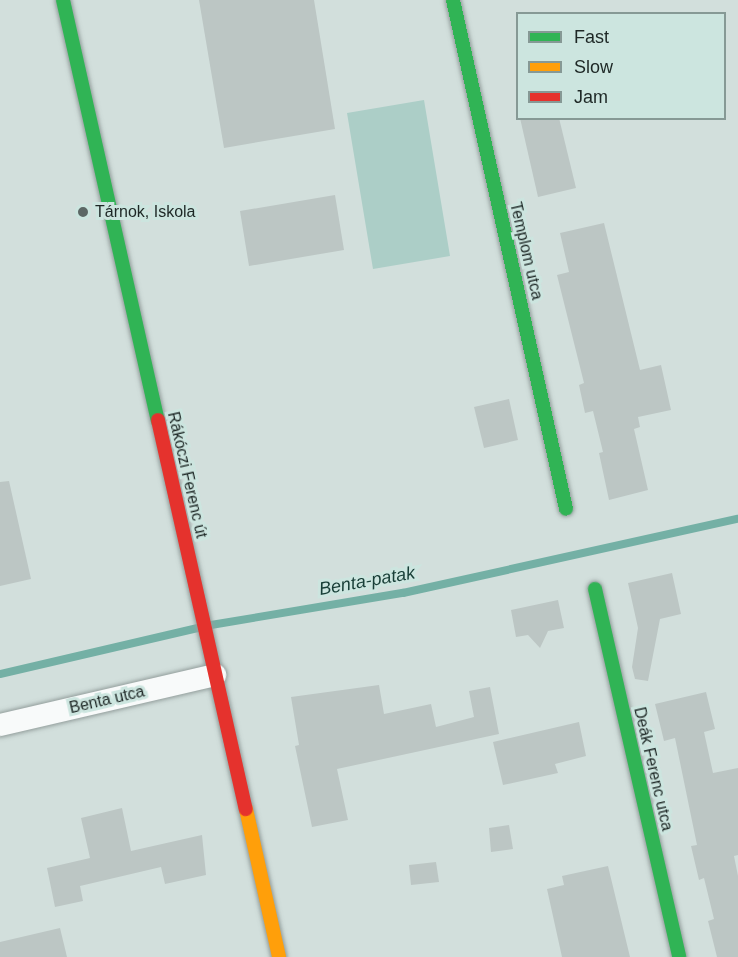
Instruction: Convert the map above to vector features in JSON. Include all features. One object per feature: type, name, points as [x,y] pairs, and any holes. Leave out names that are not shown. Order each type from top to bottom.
[{"type":"street","name":"Rákóczi Ferenc út","points":[[63,0],[279,957]]},
{"type":"street","name":"Templom utca","points":[[453,0],[566,510]]},
{"type":"street","name":"Deák Ferenc utca","points":[[595,589],[679,957]]},
{"type":"street","name":"Benta utca","points":[[0,725],[215,675]]},
{"type":"green space","points":[[424,100],[450,256],[373,269],[347,113]]},
{"type":"building","points":[[199,0],[314,0],[335,129],[224,148]]},
{"type":"building","points":[[520,120],[559,120],[576,188],[538,197]]},
{"type":"building","points":[[335,195],[344,250],[249,266],[240,211]]},
{"type":"building","points":[[604,223],[640,370],[661,365],[671,410],[638,417],[640,427],[634,429],[648,490],[609,500],[599,453],[603,452],[593,411],[585,413],[579,385],[584,383],[557,275],[569,272],[560,233]]},
{"type":"building","points":[[509,399],[518,440],[484,448],[474,407]]},
{"type":"building","points":[[9,481],[31,579],[0,586],[0,482]]},
{"type":"building","points":[[672,573],[681,614],[660,619],[648,681],[635,679],[632,667],[638,628],[628,583]]},
{"type":"building","points":[[558,600],[564,628],[548,631],[540,648],[528,635],[516,637],[511,610]]},
{"type":"building","points":[[379,685],[384,714],[431,704],[436,727],[474,717],[469,691],[490,687],[499,734],[337,769],[348,820],[312,827],[295,746],[299,745],[291,697]]},
{"type":"building","points":[[706,692],[715,729],[704,732],[713,773],[738,768],[738,855],[734,856],[738,876],[738,957],[717,957],[708,921],[714,919],[704,878],[699,880],[691,846],[697,845],[675,738],[664,741],[655,704]]},
{"type":"building","points":[[579,722],[586,756],[555,764],[558,773],[503,785],[493,742]]},
{"type":"building","points":[[122,808],[131,851],[202,835],[206,875],[165,884],[161,867],[80,886],[83,901],[55,907],[47,868],[90,858],[81,818]]},
{"type":"building","points":[[509,825],[513,849],[491,852],[489,828]]},
{"type":"building","points":[[436,862],[439,882],[411,885],[409,865]]},
{"type":"building","points":[[608,866],[630,957],[562,957],[547,889],[564,885],[562,876]]},
{"type":"building","points":[[60,928],[67,957],[0,957],[0,942]]},
{"type":"waterway","name":"Benta-patak","points":[[211,625],[403,593],[738,519]]},
{"type":"waterway","name":"Benta-patak","points":[[0,674],[198,628]]},
{"type":"traffic: fast","points":[[63,0],[158,420]]},
{"type":"traffic: fast","points":[[453,0],[566,509]]},
{"type":"traffic: fast","points":[[595,589],[679,957]]},
{"type":"traffic: slow","points":[[246,809],[279,957]]},
{"type":"traffic: jam","points":[[158,420],[246,809]]},
{"type":"place","name":"Tárnok, Iskola","points":[[83,212]]}]
